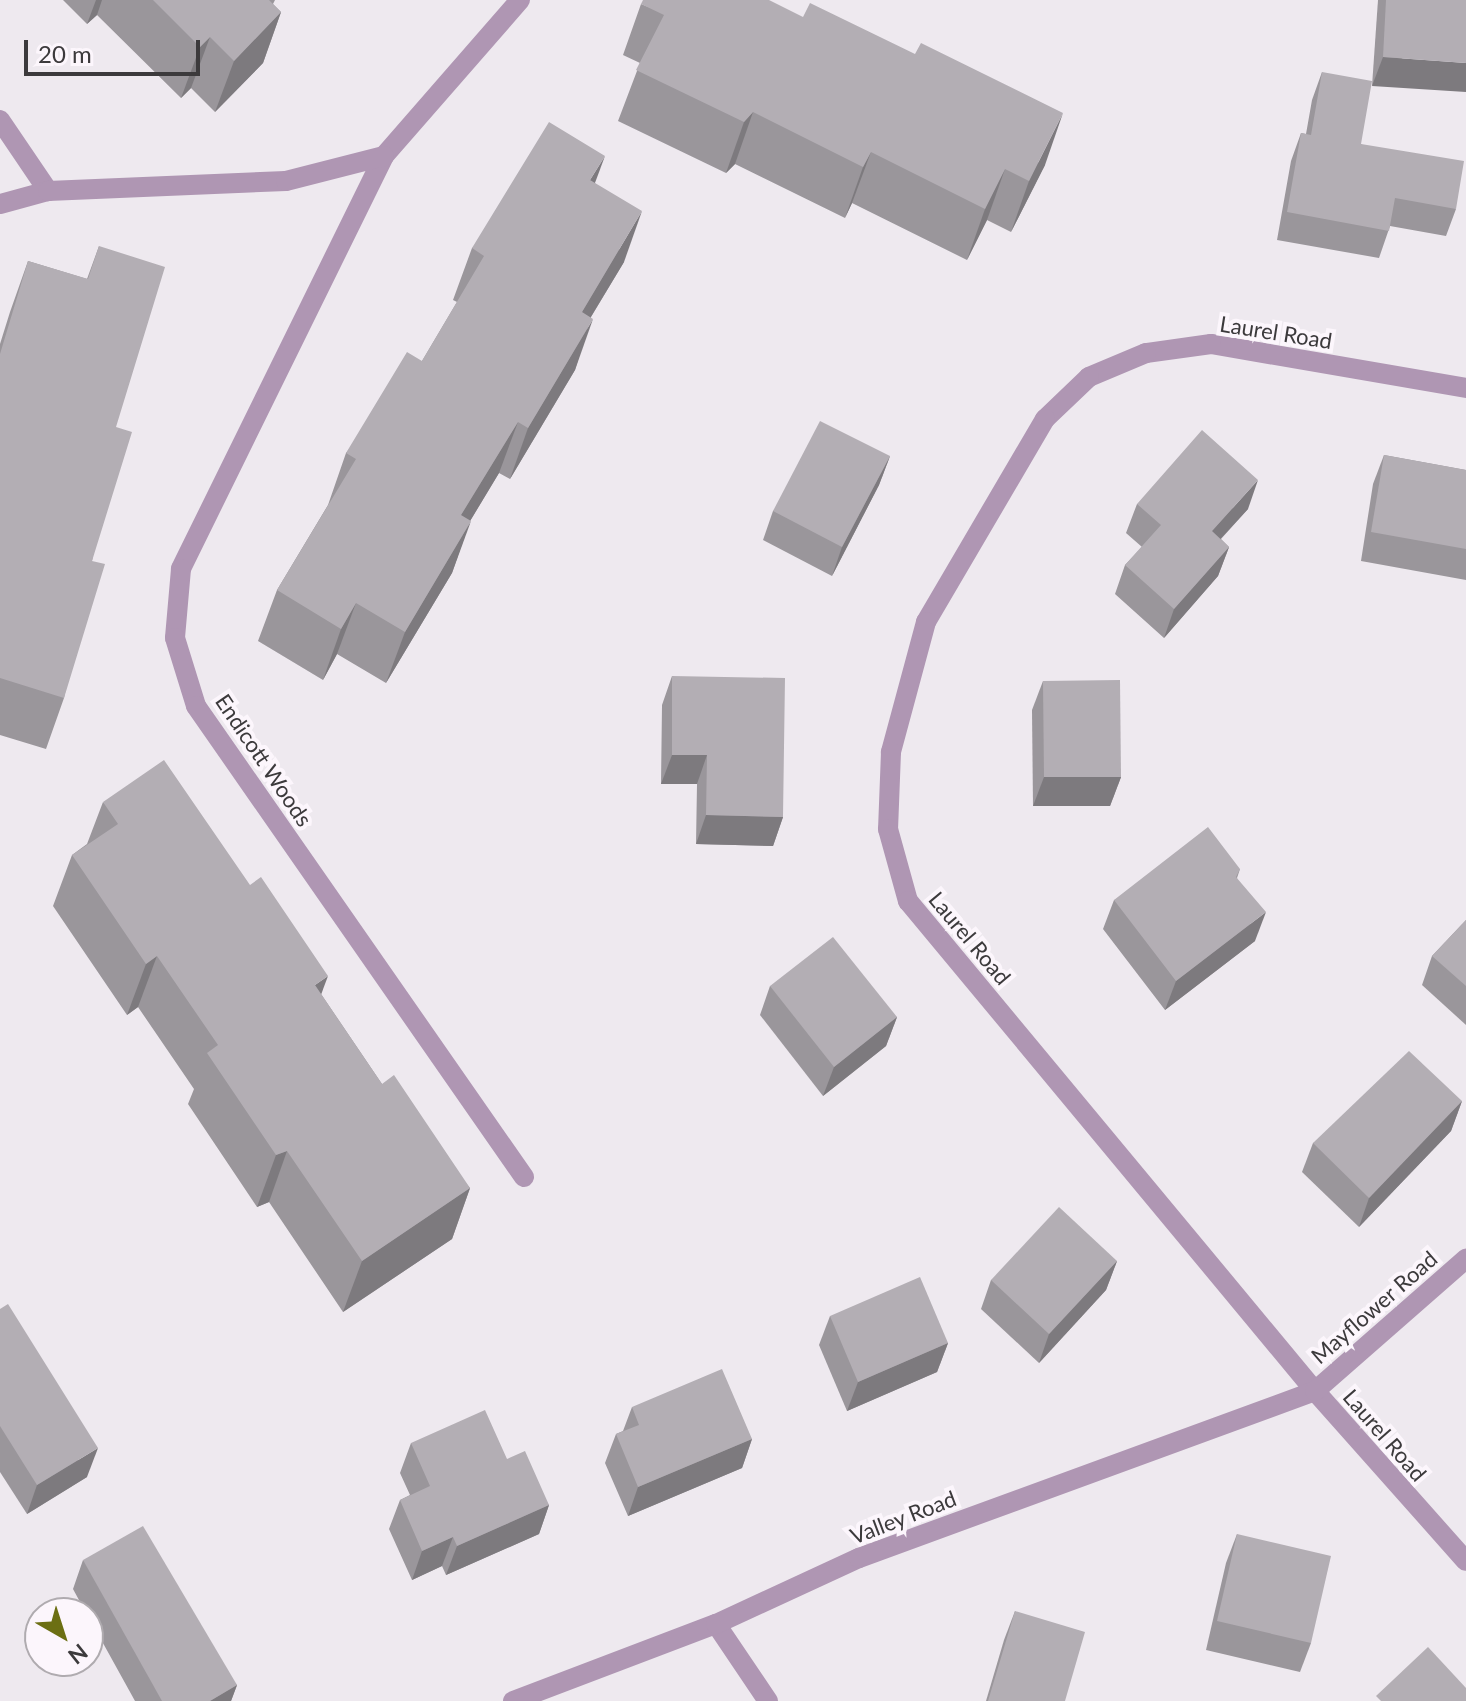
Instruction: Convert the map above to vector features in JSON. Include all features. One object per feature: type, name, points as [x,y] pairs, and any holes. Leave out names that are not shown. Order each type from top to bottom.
[{"type":"street","name":"Endicott Woods","points":[[520,0],[384,156],[181,569],[175,638],[196,706],[524,1177]]},
{"type":"street","points":[[0,120],[48,191]]},
{"type":"street","points":[[0,204],[48,191],[286,181],[384,156]]},
{"type":"street","name":"Laurel Road","points":[[1466,388],[1211,344],[1146,353],[1089,377],[1045,419],[926,622],[891,752],[888,829],[908,901],[1315,1391],[1466,1561]]},
{"type":"street","name":"Mayflower Road","points":[[1315,1391],[1466,1259]]},
{"type":"street","name":"Valley Road","points":[[513,1701],[716,1624],[859,1558],[1315,1391]]},
{"type":"street","points":[[716,1624],[768,1701]]},
{"type":"building","points":[[153,0],[269,0],[281,12],[234,61],[210,37],[200,47]]},
{"type":"building","points":[[643,0],[769,0],[803,17],[810,3],[915,54],[921,43],[1063,113],[1029,181],[1005,169],[985,209],[871,152],[863,167],[753,112],[744,122],[636,70],[664,15],[641,4]]},
{"type":"building","points":[[1386,0],[1466,0],[1466,63],[1383,57]]},
{"type":"building","points":[[1322,72],[1372,81],[1361,144],[1464,161],[1456,209],[1395,198],[1389,231],[1287,212],[1301,133],[1311,135]]},
{"type":"building","points":[[549,122],[605,156],[590,180],[642,211],[582,312],[593,319],[528,428],[518,422],[461,515],[471,521],[405,632],[356,603],[341,629],[277,590],[356,459],[346,453],[407,352],[422,361],[484,256],[472,248]]},
{"type":"building","points":[[99,246],[165,267],[116,427],[132,432],[92,561],[105,564],[64,698],[0,678],[0,354],[28,261],[88,279]]},
{"type":"building","points":[[820,421],[890,456],[842,547],[773,511]]},
{"type":"building","points":[[1202,430],[1258,480],[1212,531],[1229,547],[1174,609],[1125,565],[1161,525],[1137,504]]},
{"type":"building","points":[[1384,455],[1466,470],[1466,549],[1371,532]]},
{"type":"building","points":[[672,676],[785,678],[783,817],[706,815],[707,755],[672,755]]},
{"type":"building","points":[[1120,680],[1121,777],[1044,777],[1043,681]]},
{"type":"building","points":[[164,760],[250,885],[261,877],[328,976],[315,985],[382,1084],[394,1075],[470,1188],[362,1261],[287,1151],[276,1155],[207,1053],[218,1045],[157,956],[146,964],[72,855],[118,824],[103,802]]},
{"type":"building","points":[[1208,827],[1240,869],[1236,877],[1266,912],[1176,981],[1114,900]]},
{"type":"building","points":[[1466,920],[1466,986],[1432,956]]},
{"type":"building","points":[[833,937],[897,1017],[834,1067],[770,986]]},
{"type":"building","points":[[1409,1051],[1462,1101],[1369,1198],[1313,1143]]},
{"type":"building","points":[[1059,1207],[1117,1261],[1049,1334],[991,1280]]},
{"type":"building","points":[[920,1277],[948,1343],[858,1382],[830,1316]]},
{"type":"building","points":[[8,1304],[98,1448],[37,1485],[0,1426],[0,1309]]},
{"type":"building","points":[[722,1369],[752,1439],[638,1487],[616,1434],[639,1425],[632,1407]]},
{"type":"building","points":[[485,1410],[507,1459],[525,1451],[549,1505],[457,1546],[453,1537],[422,1551],[400,1500],[430,1486],[411,1443]]},
{"type":"building","points":[[143,1526],[237,1685],[210,1701],[162,1701],[83,1560]]},
{"type":"building","points":[[1237,1534],[1331,1556],[1311,1643],[1217,1621]]},
{"type":"building","points":[[1015,1611],[1085,1632],[1065,1701],[988,1701]]},
{"type":"building","points":[[1428,1647],[1466,1688],[1466,1701],[1381,1701],[1376,1696]]}]
